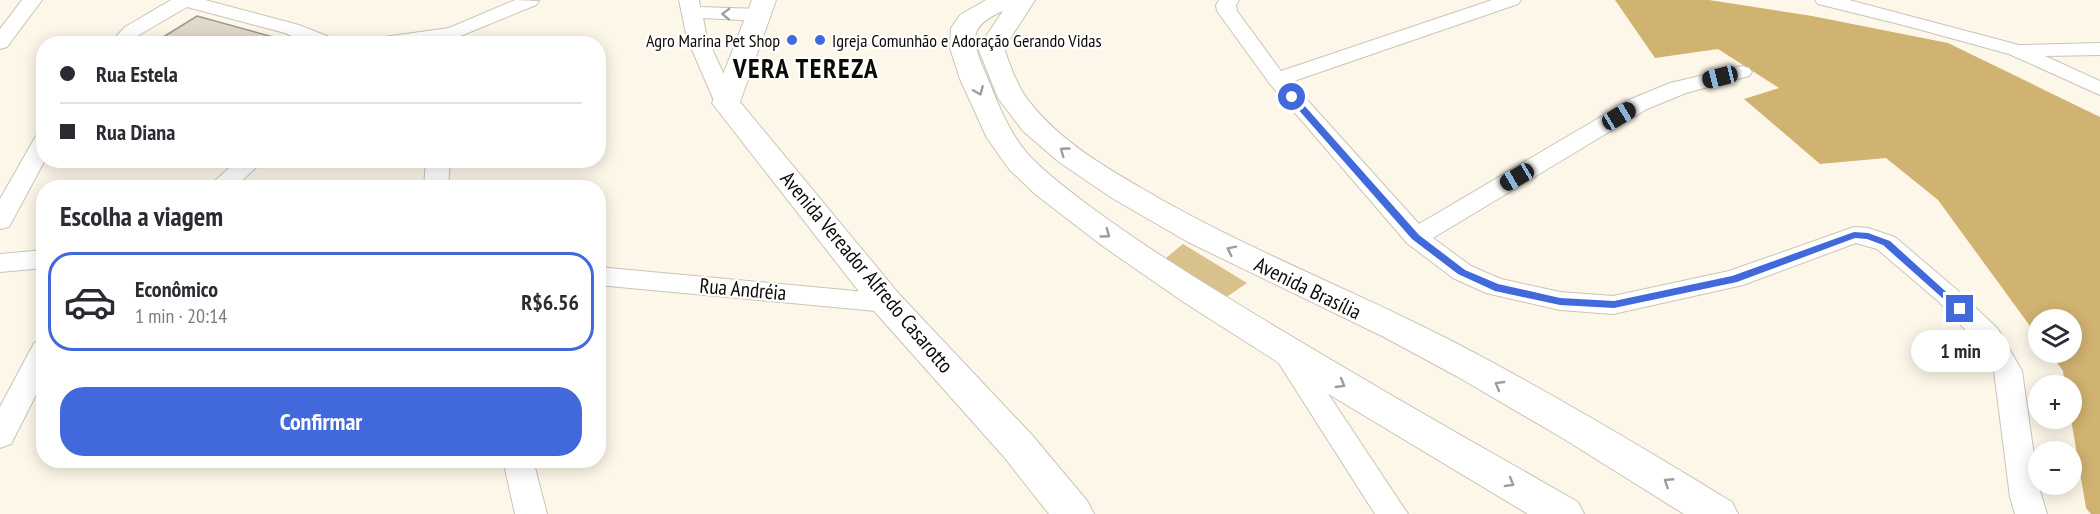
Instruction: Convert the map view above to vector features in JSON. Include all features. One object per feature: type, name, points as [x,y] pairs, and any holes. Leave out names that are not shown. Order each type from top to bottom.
[{"type":"street","points":[[0,43],[32,0]]},
{"type":"street","points":[[127,36],[183,0],[292,29],[310,36]]},
{"type":"street","name":"Avenida Brasília","points":[[1008,0],[974,16],[963,26],[960,39],[977,51],[1003,83],[1023,113],[1056,146],[1100,177],[1202,236],[1434,348],[1648,470],[1717,514]]},
{"type":"street","points":[[977,51],[1023,0]]},
{"type":"street","points":[[1277,80],[1511,0]]},
{"type":"street","points":[[1825,0],[1913,21],[2016,50],[2100,89]]},
{"type":"street","points":[[455,36],[529,1]]},
{"type":"street","name":"Avenida Vereador Alfredo Casarotto","points":[[762,7],[690,6],[697,38],[726,103],[887,303],[1018,446],[1073,514]]},
{"type":"street","points":[[1228,6],[1277,80],[1416,237],[1462,272],[1495,287],[1560,301],[1614,304],[1734,279],[1854,235],[1868,236],[1886,243],[1947,295],[1988,336],[2008,371],[2026,497],[2031,514]]},
{"type":"street","points":[[726,103],[762,7]]},
{"type":"street","points":[[2016,50],[2100,49]]},
{"type":"street","name":"Avenida Brasília","points":[[977,51],[996,131],[1014,156],[1038,180],[1144,261],[1285,351],[1563,514]]},
{"type":"street","points":[[1416,237],[1639,104],[1678,88],[1742,72]]},
{"type":"street","points":[[0,220],[36,155]]},
{"type":"street","points":[[229,180],[244,168]]},
{"type":"street","points":[[0,263],[36,260]]},
{"type":"street","name":"Rua Andréia","points":[[606,277],[887,303]]},
{"type":"street","points":[[1285,351],[1392,514]]},
{"type":"street","points":[[0,436],[36,366]]},
{"type":"street","points":[[520,468],[531,514]]},
{"type":"shaded area","points":[[1615,0],[1709,0],[1812,16],[1948,43],[2100,117],[2100,514],[2091,514],[2086,508],[2082,484],[2082,441],[2075,441],[2073,429],[2082,429],[2082,375],[2064,375],[2057,363],[2082,363],[2082,309],[2028,309],[2028,323],[1938,200],[1886,158],[1820,164],[1744,99],[1779,88],[1718,49],[1655,58]]},
{"type":"shaded area","points":[[1183,244],[1247,283],[1222,300],[1161,262]]},
{"type":"building","points":[[197,16],[269,36],[165,36]]},
{"type":"place","name":"Agro Marina Pet Shop","points":[[792,40]]},
{"type":"place","name":"Igreja Comunhão e Adoração Gerando Vidas","points":[[820,40]]},
{"type":"district","name":"VERA TEREZA","points":[[806,68]]},
{"type":"route","points":[[1292,97],[1416,237],[1462,272],[1495,287],[1560,301],[1614,304],[1734,279],[1854,235],[1868,236],[1886,243],[1960,309]]}]
